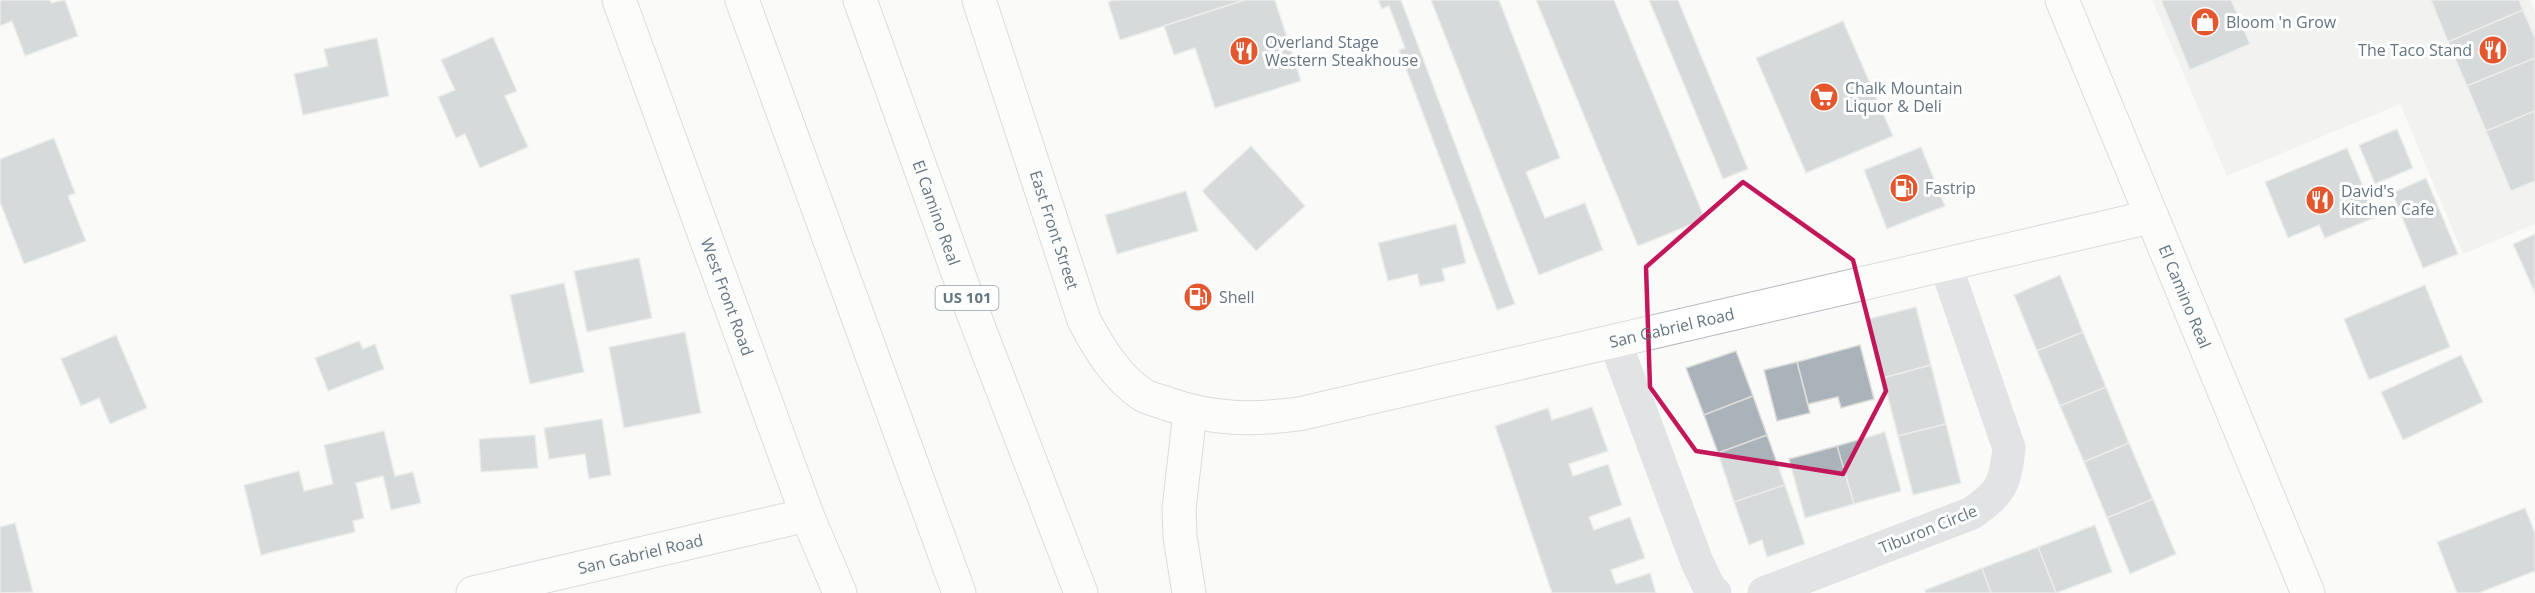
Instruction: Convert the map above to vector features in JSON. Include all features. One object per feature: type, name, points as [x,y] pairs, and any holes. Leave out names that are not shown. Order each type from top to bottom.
[{"type":"main road","name":"West Front Road","points":[[619,0],[807,515],[840,593]]},
{"type":"main road","points":[[742,0],[959,593]]},
{"type":"main road","name":"El Camino Real","points":[[860,0],[965,292],[1081,593]]},
{"type":"main road","name":"East Front Street","points":[[979,0],[1084,320],[1097,347],[1121,376],[1143,395],[1190,412]]},
{"type":"main road","name":"El Camino Real","points":[[2062,0],[2150,217],[2308,593]]},
{"type":"main road","name":"San Gabriel Road","points":[[1190,412],[1232,419],[1299,414],[2150,217]]},
{"type":"main road","points":[[1189,593],[1180,537],[1179,509],[1190,412]]},
{"type":"main road","name":"San Gabriel Road","points":[[473,593],[807,515]]},
{"type":"street","name":"Tiburon Circle","points":[[1764,593],[1972,513],[1992,500],[2006,478],[2009,448],[1946,266]]},
{"type":"street","points":[[1616,342],[1697,562],[1711,591],[1715,593]]},
{"type":"highlighted area","points":[[1743,182],[1853,260],[1886,391],[1843,474],[1696,451],[1650,387],[1646,267]]},
{"type":"shaded area","points":[[2152,0],[2530,0],[2535,12],[2535,224],[2463,254],[2400,104],[2227,176]]},
{"type":"building","points":[[0,0],[50,0],[51,3],[65,0],[78,36],[25,56],[12,21],[0,26]]},
{"type":"building","points":[[1114,0],[1245,0],[1120,40],[1108,2]]},
{"type":"building","name":"Overland Stage Western Steakhouse","points":[[1245,0],[1275,0],[1301,81],[1215,108],[1195,48],[1174,55],[1164,26]]},
{"type":"building","points":[[1378,0],[1401,0],[1515,304],[1497,310],[1399,50],[1405,48],[1389,6],[1382,9]]},
{"type":"building","points":[[1431,0],[1499,0],[1560,158],[1526,172],[1545,218],[1585,203],[1603,250],[1539,275]]},
{"type":"building","points":[[1536,0],[1614,0],[1705,219],[1638,246]]},
{"type":"building","points":[[1649,0],[1678,0],[1748,169],[1723,179]]},
{"type":"building","name":"Bloom 'n Grow","points":[[2161,0],[2231,0],[2250,44],[2190,70]]},
{"type":"building","points":[[2431,0],[2519,0],[2523,10],[2448,42]]},
{"type":"building","name":"The Taco Stand","points":[[2523,10],[2535,38],[2535,58],[2467,86],[2448,42]]},
{"type":"building","name":"Chalk Mountain Liquor & Deli","points":[[1843,21],[1893,136],[1806,173],[1756,58]]},
{"type":"building","points":[[493,37],[517,91],[505,96],[528,147],[480,168],[465,134],[456,138],[438,97],[455,90],[441,60]]},
{"type":"building","points":[[377,38],[389,96],[303,115],[294,74],[328,66],[324,49]]},
{"type":"building","points":[[2535,58],[2535,111],[2486,131],[2467,86]]},
{"type":"building","points":[[2535,111],[2535,181],[2511,191],[2486,131]]},
{"type":"building","points":[[2397,129],[2413,168],[2375,184],[2359,145]]},
{"type":"building","points":[[54,138],[75,193],[68,196],[86,241],[24,264],[0,202],[0,159]]},
{"type":"building","points":[[1251,146],[1305,206],[1256,251],[1202,191]]},
{"type":"building","name":"Fastrip","points":[[1921,147],[1945,206],[1887,229],[1864,170]]},
{"type":"building","name":"David's Kitchen Cafe","points":[[2347,148],[2376,217],[2325,238],[2319,225],[2288,238],[2265,182]]},
{"type":"building","points":[[2426,178],[2458,254],[2423,268],[2392,193]]},
{"type":"building","points":[[1186,191],[1198,231],[1117,254],[1105,215]]},
{"type":"building","points":[[1456,224],[1466,263],[1442,269],[1445,281],[1420,286],[1417,274],[1388,281],[1378,243]]},
{"type":"building","points":[[2535,234],[2535,293],[2513,244]]},
{"type":"building","points":[[639,258],[652,318],[587,332],[574,271]]},
{"type":"building","points":[[2060,275],[2083,332],[2037,351],[2014,295]]},
{"type":"building","points":[[564,283],[584,372],[530,384],[510,295]]},
{"type":"building","points":[[2425,285],[2450,347],[2369,380],[2344,319]]},
{"type":"building","points":[[1916,307],[1931,365],[1883,378],[1868,319]]},
{"type":"building","points":[[685,332],[701,413],[624,428],[609,347]]},
{"type":"building","points":[[2083,332],[2106,387],[2060,406],[2037,351]]},
{"type":"building","points":[[116,335],[147,408],[110,424],[99,398],[81,406],[61,359]]},
{"type":"building","points":[[359,341],[363,349],[375,344],[384,369],[328,391],[315,358]]},
{"type":"building","points":[[1860,345],[1874,399],[1841,408],[1838,397],[1808,404],[1797,362]]},
{"type":"building","points":[[1736,351],[1753,396],[1704,415],[1686,368]]},
{"type":"building","points":[[2461,355],[2483,402],[2403,440],[2381,392]]},
{"type":"building","points":[[1797,362],[1810,413],[1777,421],[1764,370]]},
{"type":"building","points":[[1931,365],[1946,424],[1898,436],[1883,378]]},
{"type":"building","points":[[2106,387],[2129,443],[2084,462],[2060,406]]},
{"type":"building","points":[[1753,396],[1767,435],[1718,453],[1704,415]]},
{"type":"building","points":[[1592,407],[1608,451],[1569,464],[1573,476],[1608,464],[1622,505],[1589,517],[1594,530],[1630,517],[1645,558],[1611,570],[1616,584],[1650,573],[1656,593],[1552,593],[1495,426],[1548,408],[1552,420]]},
{"type":"building","points":[[602,419],[611,475],[589,479],[585,454],[549,459],[544,428]]},
{"type":"building","points":[[1946,424],[1961,483],[1913,495],[1898,436]]},
{"type":"building","points":[[384,431],[395,476],[413,472],[421,503],[391,510],[383,476],[356,483],[364,518],[353,521],[355,532],[261,555],[244,485],[299,471],[304,491],[333,484],[324,445]]},
{"type":"building","points":[[1885,432],[1901,491],[1854,504],[1837,446]]},
{"type":"building","points":[[535,435],[538,468],[481,472],[479,439]]},
{"type":"building","points":[[1767,435],[1785,485],[1734,502],[1718,453]]},
{"type":"building","points":[[2129,443],[2153,499],[2107,518],[2084,462]]},
{"type":"building","points":[[1837,446],[1854,504],[1805,518],[1789,459]]},
{"type":"building","points":[[1785,485],[1805,544],[1767,557],[1762,540],[1749,545],[1734,502]]},
{"type":"building","points":[[2153,499],[2176,554],[2130,574],[2107,518]]},
{"type":"building","points":[[2525,508],[2535,533],[2535,571],[2479,593],[2457,593],[2437,542]]},
{"type":"building","points":[[15,523],[33,592],[0,593],[0,527]]},
{"type":"building","points":[[2095,525],[2112,572],[2056,593],[2038,547]]},
{"type":"building","points":[[2038,547],[2056,593],[1991,593],[1982,568]]},
{"type":"building","points":[[1982,568],[1991,593],[1926,593],[1925,590]]},
{"type":"place","name":"Bloom 'n Grow","points":[[2205,22]]},
{"type":"place","name":"The Taco Stand","points":[[2493,50]]},
{"type":"place","name":"Overland Stage Western Steakhouse","points":[[1244,51]]},
{"type":"place","name":"Chalk Mountain Liquor & Deli","points":[[1824,97]]},
{"type":"place","name":"Fastrip","points":[[1904,188]]},
{"type":"place","name":"David's Kitchen Cafe","points":[[2320,200]]},
{"type":"place","name":"Shell","points":[[1198,297]]}]
